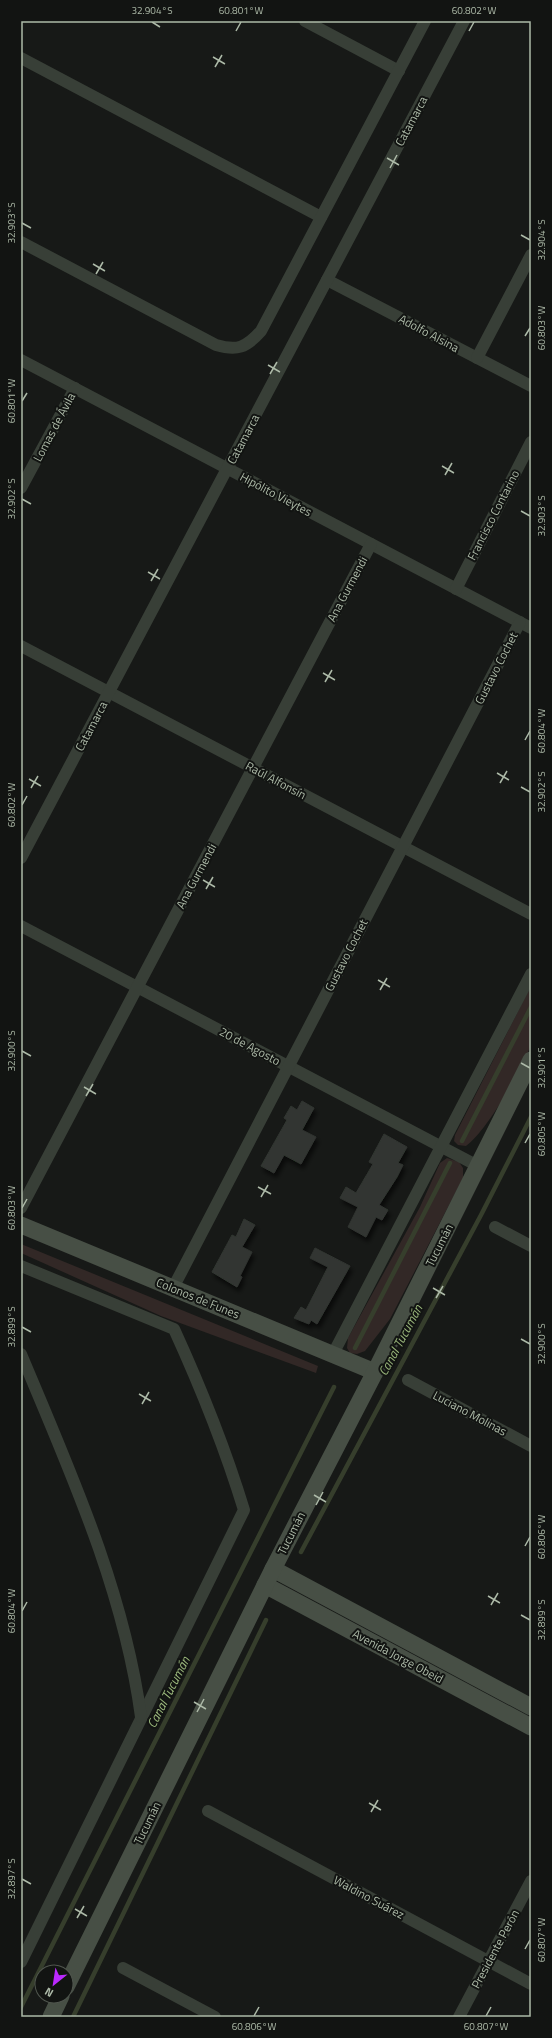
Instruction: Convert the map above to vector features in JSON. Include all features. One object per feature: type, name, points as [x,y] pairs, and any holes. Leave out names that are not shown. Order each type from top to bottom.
[{"type":"main road","name":"Tucumán","points":[[74,1971],[264,1585],[375,1372],[531,1060]]},
{"type":"main road","name":"Colonos de Funes","points":[[21,1225],[375,1372]]},
{"type":"main road","name":"Avenida Jorge Obeid","points":[[273,1569],[531,1706]]},
{"type":"main road","name":"Avenida Jorge Obeid","points":[[264,1585],[531,1727]]},
{"type":"main road","points":[[51,2017],[57,2004]]},
{"type":"street","points":[[305,21],[399,71]]},
{"type":"street","points":[[21,242],[216,345],[229,349],[240,348],[252,342],[261,331],[425,21]]},
{"type":"street","name":"Catamarca","points":[[21,858],[464,21]]},
{"type":"street","points":[[21,58],[321,217]]},
{"type":"street","points":[[477,358],[531,255]]},
{"type":"street","name":"Adolfo Alsina","points":[[327,280],[531,386]]},
{"type":"street","name":"Hipólito Vieytes","points":[[21,360],[531,628]]},
{"type":"street","name":"Lomas de Ávila","points":[[21,488],[75,388]]},
{"type":"street","name":"Francisco Contarino","points":[[456,589],[531,442]]},
{"type":"street","name":"Ana Gurmendi","points":[[21,1208],[371,544]]},
{"type":"street","name":"Gustavo Cochet","points":[[173,1288],[520,622]]},
{"type":"street","name":"Raúl Alfonsín","points":[[21,646],[531,914]]},
{"type":"street","name":"20 de Agosto","points":[[21,926],[478,1166]]},
{"type":"street","points":[[333,1354],[531,974]]},
{"type":"street","points":[[495,1227],[531,1246]]},
{"type":"street","points":[[21,1266],[174,1329],[202,1391],[232,1471],[244,1510],[21,1962]]},
{"type":"street","points":[[21,1354],[88,1516],[115,1604],[139,1698],[141,1717]]},
{"type":"street","name":"Luciano Molinas","points":[[408,1380],[531,1446]]},
{"type":"street","name":"Waldino Suárez","points":[[208,1811],[531,1984]]},
{"type":"street","name":"Presidente Perón","points":[[459,2017],[531,1881]]},
{"type":"street","points":[[124,1968],[215,2017]]},
{"type":"shaded area","points":[[531,986],[532,1035],[530,1047],[526,1057],[512,1085],[483,1128],[466,1146],[458,1145],[454,1141],[455,1135]]},
{"type":"shaded area","points":[[447,1158],[459,1162],[463,1168],[463,1178],[390,1319],[365,1351],[357,1354],[350,1353],[347,1348],[348,1338],[420,1207],[440,1163]]},
{"type":"shaded area","points":[[21,1244],[318,1366],[316,1373],[161,1316],[21,1253]]},
{"type":"building","points":[[302,1101],[314,1108],[302,1130],[316,1137],[301,1164],[284,1155],[274,1173],[261,1166],[287,1120],[284,1118],[291,1106],[297,1110]]},
{"type":"building","points":[[384,1134],[407,1147],[398,1163],[403,1165],[379,1205],[388,1210],[382,1220],[376,1217],[366,1237],[348,1227],[358,1207],[340,1198],[346,1187],[356,1193],[373,1164],[369,1162]]},
{"type":"building","points":[[244,1219],[255,1225],[242,1247],[252,1252],[240,1276],[242,1277],[237,1287],[212,1272],[232,1235],[236,1237]]},
{"type":"building","points":[[315,1248],[350,1266],[317,1324],[311,1320],[309,1324],[294,1318],[301,1307],[306,1310],[328,1267],[310,1258]]},
{"type":"waterway","name":"Canal Tucumán","points":[[462,1141],[531,1007]]},
{"type":"waterway","name":"Canal Tucumán","points":[[301,1552],[481,1215],[531,1117]]},
{"type":"waterway","name":"Canal Tucumán","points":[[355,1348],[450,1163]]},
{"type":"waterway","name":"Canal Tucumán","points":[[21,2007],[334,1387]]},
{"type":"waterway","name":"Canal Tucumán","points":[[73,2017],[266,1620]]}]
